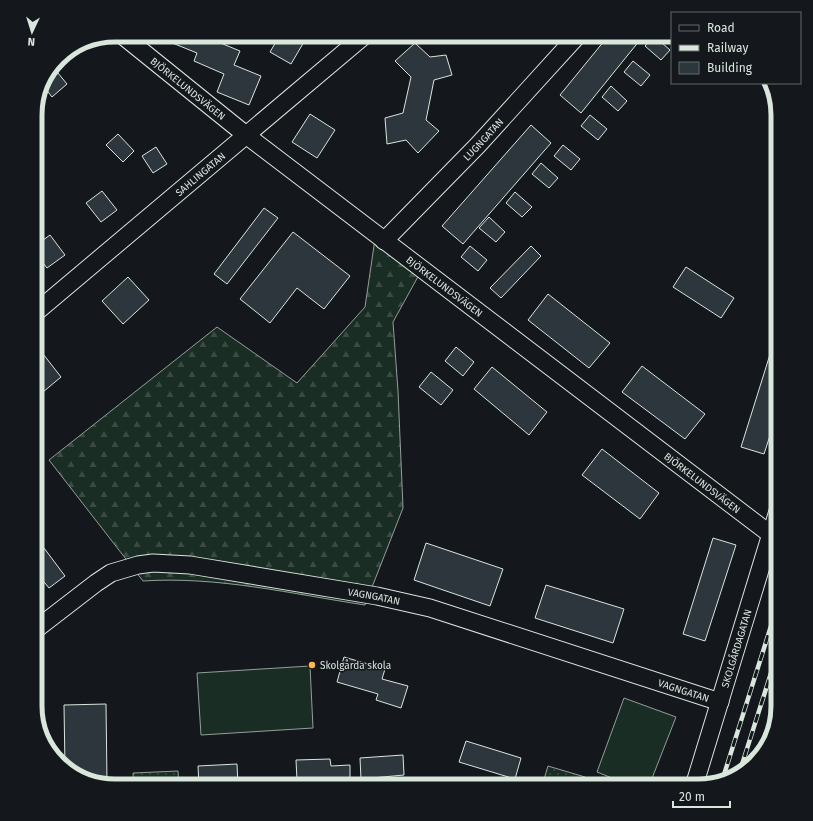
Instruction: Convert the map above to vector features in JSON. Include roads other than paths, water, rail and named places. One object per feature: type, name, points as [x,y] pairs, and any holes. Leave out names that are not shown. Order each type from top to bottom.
[{"type":"street","name":"BJÖRKELUNDSVÄGEN","points":[[131,42],[246,135],[770,534]]},
{"type":"street","name":"SAHLINGATAN","points":[[42,307],[357,42]]},
{"type":"street","name":"LUGNGATAN","points":[[384,240],[478,145],[572,42]]},
{"type":"street","name":"SKOLGÅRDAGATAN","points":[[696,779],[771,531]]},
{"type":"street","name":"VAGNGATAN","points":[[42,625],[111,573],[130,567],[153,564],[190,565],[376,596],[430,608],[720,702]]},
{"type":"railway","points":[[724,774],[771,626]]},
{"type":"railway","points":[[742,764],[771,673]]},
{"type":"place","name":"Skolgårda skola","points":[[312,665]]}]
